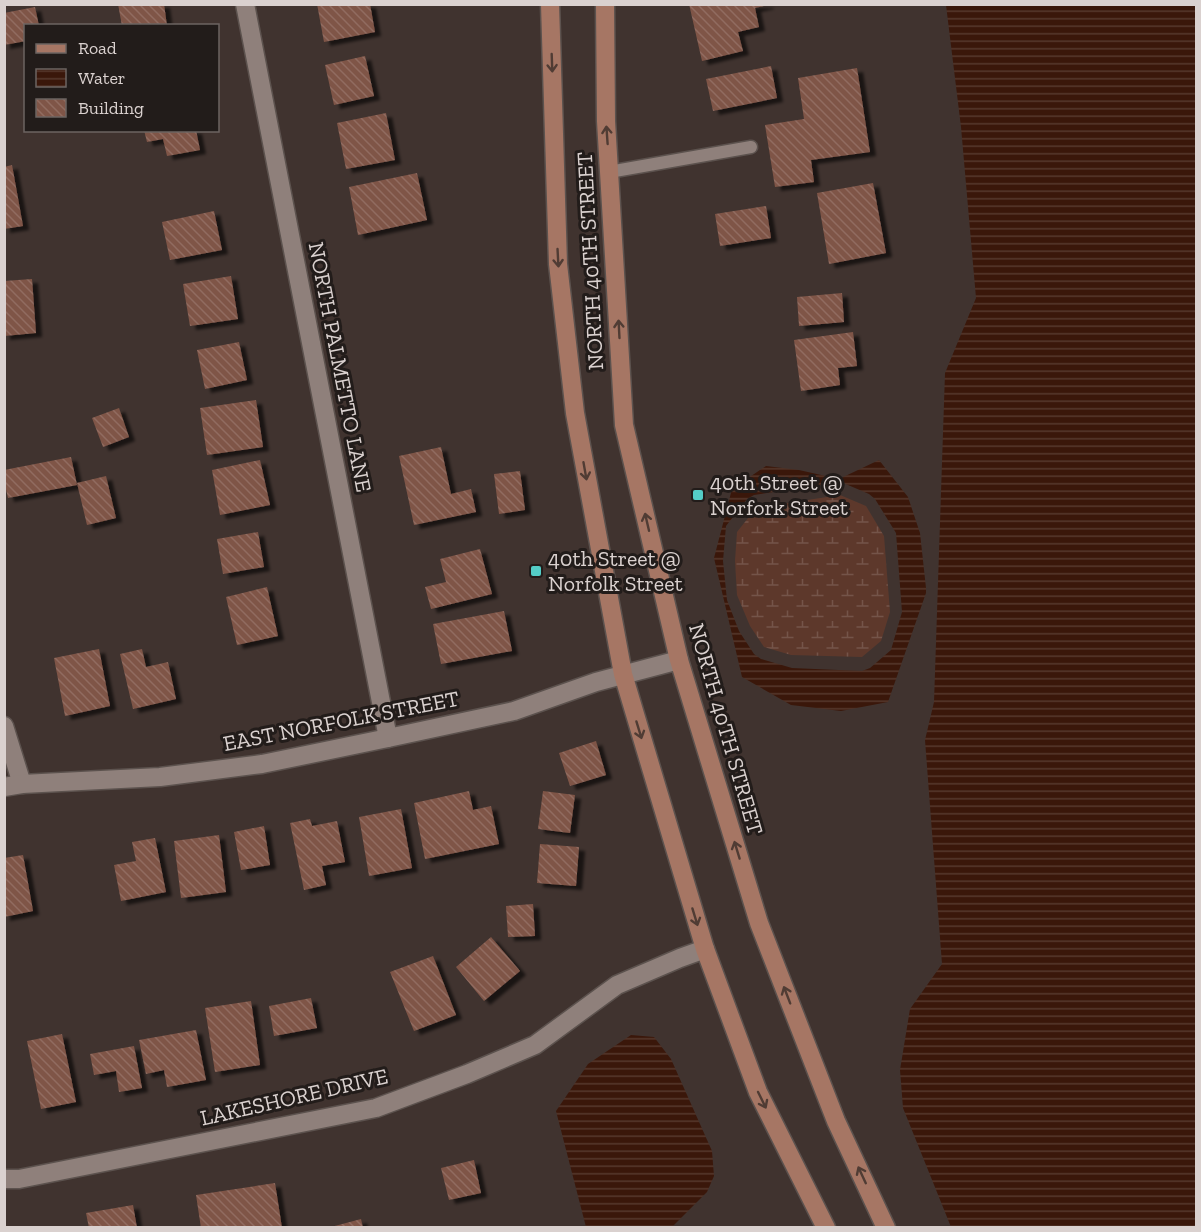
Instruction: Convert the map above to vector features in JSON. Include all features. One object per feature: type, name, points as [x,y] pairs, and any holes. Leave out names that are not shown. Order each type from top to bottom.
[{"type":"main road","name":"NORTH 40TH STREET","points":[[550,4],[559,276],[575,413],[623,674],[705,949],[758,1092],[826,1227]]},
{"type":"main road","name":"NORTH 40TH STREET","points":[[604,4],[606,121],[624,424],[679,660],[759,923],[836,1121],[886,1227]]},
{"type":"street","name":"NORTH PALMETTO LANE","points":[[245,4],[388,738]]},
{"type":"street","name":"EAST NORFOLK STREET","points":[[13,786],[160,777],[262,764],[514,711],[623,674],[679,660]]},
{"type":"street","points":[[4,726],[13,786]]},
{"type":"street","name":"LAKESHORE DRIVE","points":[[4,1179],[19,1179],[376,1108],[467,1074],[535,1045],[617,985],[705,949]]},
{"type":"lane","points":[[609,172],[752,147]]},
{"type":"green space","points":[[840,495],[866,506],[884,536],[890,612],[881,641],[862,657],[791,655],[764,647],[750,626],[737,595],[735,561],[737,532],[756,508]]},
{"type":"water","points":[[946,5],[1196,5],[1196,1227],[951,1227],[903,1108],[900,1070],[910,1009],[942,964],[925,740],[934,702],[945,373],[976,298],[961,127]]},
{"type":"water","points":[[879,460],[908,497],[920,533],[926,588],[888,702],[841,711],[791,705],[742,677],[714,558],[732,489],[766,466],[799,470],[839,479]],"holes":[[[841,482],[875,499],[896,533],[902,612],[891,650],[870,668],[862,671],[792,668],[761,659],[754,654],[739,631],[727,600],[723,561],[726,526],[747,499],[754,495]]]},
{"type":"water","points":[[631,1035],[654,1037],[671,1059],[712,1151],[714,1176],[707,1192],[672,1227],[586,1227],[556,1111],[588,1064]]},
{"type":"building","points":[[118,4],[164,4],[167,24],[122,24]]},
{"type":"building","points":[[317,4],[370,4],[375,32],[324,42]]},
{"type":"building","points":[[689,4],[768,5],[755,8],[759,27],[738,32],[743,51],[702,61]]},
{"type":"building","points":[[35,7],[39,24],[24,24],[24,41],[4,45],[4,13]]},
{"type":"building","points":[[365,56],[374,96],[334,105],[325,65]]},
{"type":"building","points":[[771,66],[777,98],[713,111],[706,79]]},
{"type":"building","points":[[857,68],[870,152],[811,160],[814,182],[775,187],[765,125],[804,119],[798,78]]},
{"type":"building","points":[[386,113],[395,160],[346,169],[337,123]]},
{"type":"building","points":[[144,132],[196,132],[200,150],[167,156],[163,139],[147,142]]},
{"type":"building","points":[[12,165],[23,226],[4,229],[4,167]]},
{"type":"building","points":[[417,173],[427,220],[358,235],[349,187]]},
{"type":"building","points":[[873,183],[886,253],[829,264],[817,193]]},
{"type":"building","points":[[766,206],[771,238],[720,246],[715,214]]},
{"type":"building","points":[[214,211],[222,250],[170,260],[162,222]]},
{"type":"building","points":[[231,276],[238,319],[190,326],[183,284]]},
{"type":"building","points":[[32,279],[36,333],[4,336],[4,281]]},
{"type":"building","points":[[842,293],[844,322],[799,326],[797,297]]},
{"type":"building","points":[[853,332],[857,366],[838,368],[840,385],[801,391],[794,340]]},
{"type":"building","points":[[239,342],[247,380],[205,389],[197,350]]},
{"type":"building","points":[[256,400],[263,447],[207,455],[200,408]]},
{"type":"building","points":[[119,408],[129,437],[103,447],[92,418]]},
{"type":"building","points":[[441,447],[451,494],[471,489],[476,512],[414,525],[399,456]]},
{"type":"building","points":[[71,457],[77,485],[8,498],[4,470]]},
{"type":"building","points":[[260,460],[270,505],[220,515],[212,470]]},
{"type":"building","points":[[520,471],[525,510],[499,514],[494,474]]},
{"type":"building","points":[[106,476],[116,518],[87,525],[77,483]]},
{"type":"building","points":[[258,532],[264,567],[223,574],[217,539]]},
{"type":"building","points":[[480,549],[492,594],[431,609],[425,587],[446,582],[440,559]]},
{"type":"building","points":[[267,587],[278,636],[237,645],[226,597]]},
{"type":"building","points":[[504,611],[512,651],[441,664],[433,624]]},
{"type":"building","points":[[99,649],[110,706],[65,716],[54,658]]},
{"type":"building","points":[[142,649],[146,667],[168,662],[176,699],[133,709],[120,654]]},
{"type":"building","points":[[596,741],[606,775],[570,786],[559,753]]},
{"type":"building","points":[[469,791],[473,810],[491,806],[499,844],[425,859],[414,803]]},
{"type":"building","points":[[543,791],[575,795],[570,833],[538,829]]},
{"type":"building","points":[[401,809],[412,868],[369,876],[359,817]]},
{"type":"building","points":[[310,819],[312,826],[337,821],[345,862],[322,866],[326,885],[304,890],[290,823]]},
{"type":"building","points":[[264,826],[270,865],[241,870],[234,832]]},
{"type":"building","points":[[219,835],[226,892],[181,898],[174,841]]},
{"type":"building","points":[[155,838],[166,892],[121,901],[114,865],[136,861],[132,842]]},
{"type":"building","points":[[540,844],[579,847],[576,886],[537,883]]},
{"type":"building","points":[[23,855],[33,911],[4,917],[4,858]]},
{"type":"building","points":[[533,904],[535,936],[508,937],[506,906]]},
{"type":"building","points":[[491,937],[520,971],[484,1001],[456,967]]},
{"type":"building","points":[[433,956],[456,1015],[414,1031],[390,972]]},
{"type":"building","points":[[311,998],[317,1028],[274,1036],[269,1006]]},
{"type":"building","points":[[251,1001],[260,1065],[215,1072],[205,1008]]},
{"type":"building","points":[[196,1030],[206,1080],[167,1087],[164,1070],[146,1074],[139,1040]]},
{"type":"building","points":[[62,1034],[76,1102],[41,1109],[27,1041]]},
{"type":"building","points":[[134,1046],[142,1088],[119,1092],[116,1071],[94,1075],[90,1054]]},
{"type":"building","points":[[474,1160],[481,1193],[449,1200],[441,1168]]},
{"type":"building","points":[[275,1183],[282,1228],[201,1228],[196,1195]]},
{"type":"building","points":[[133,1205],[137,1228],[89,1228],[86,1213]]},
{"type":"building","points":[[361,1219],[363,1228],[331,1228],[331,1227]]},
{"type":"place","name":"40th Street @ Norfork Street","points":[[698,495]]},
{"type":"place","name":"40th Street @ Norfolk Street","points":[[536,571]]}]
